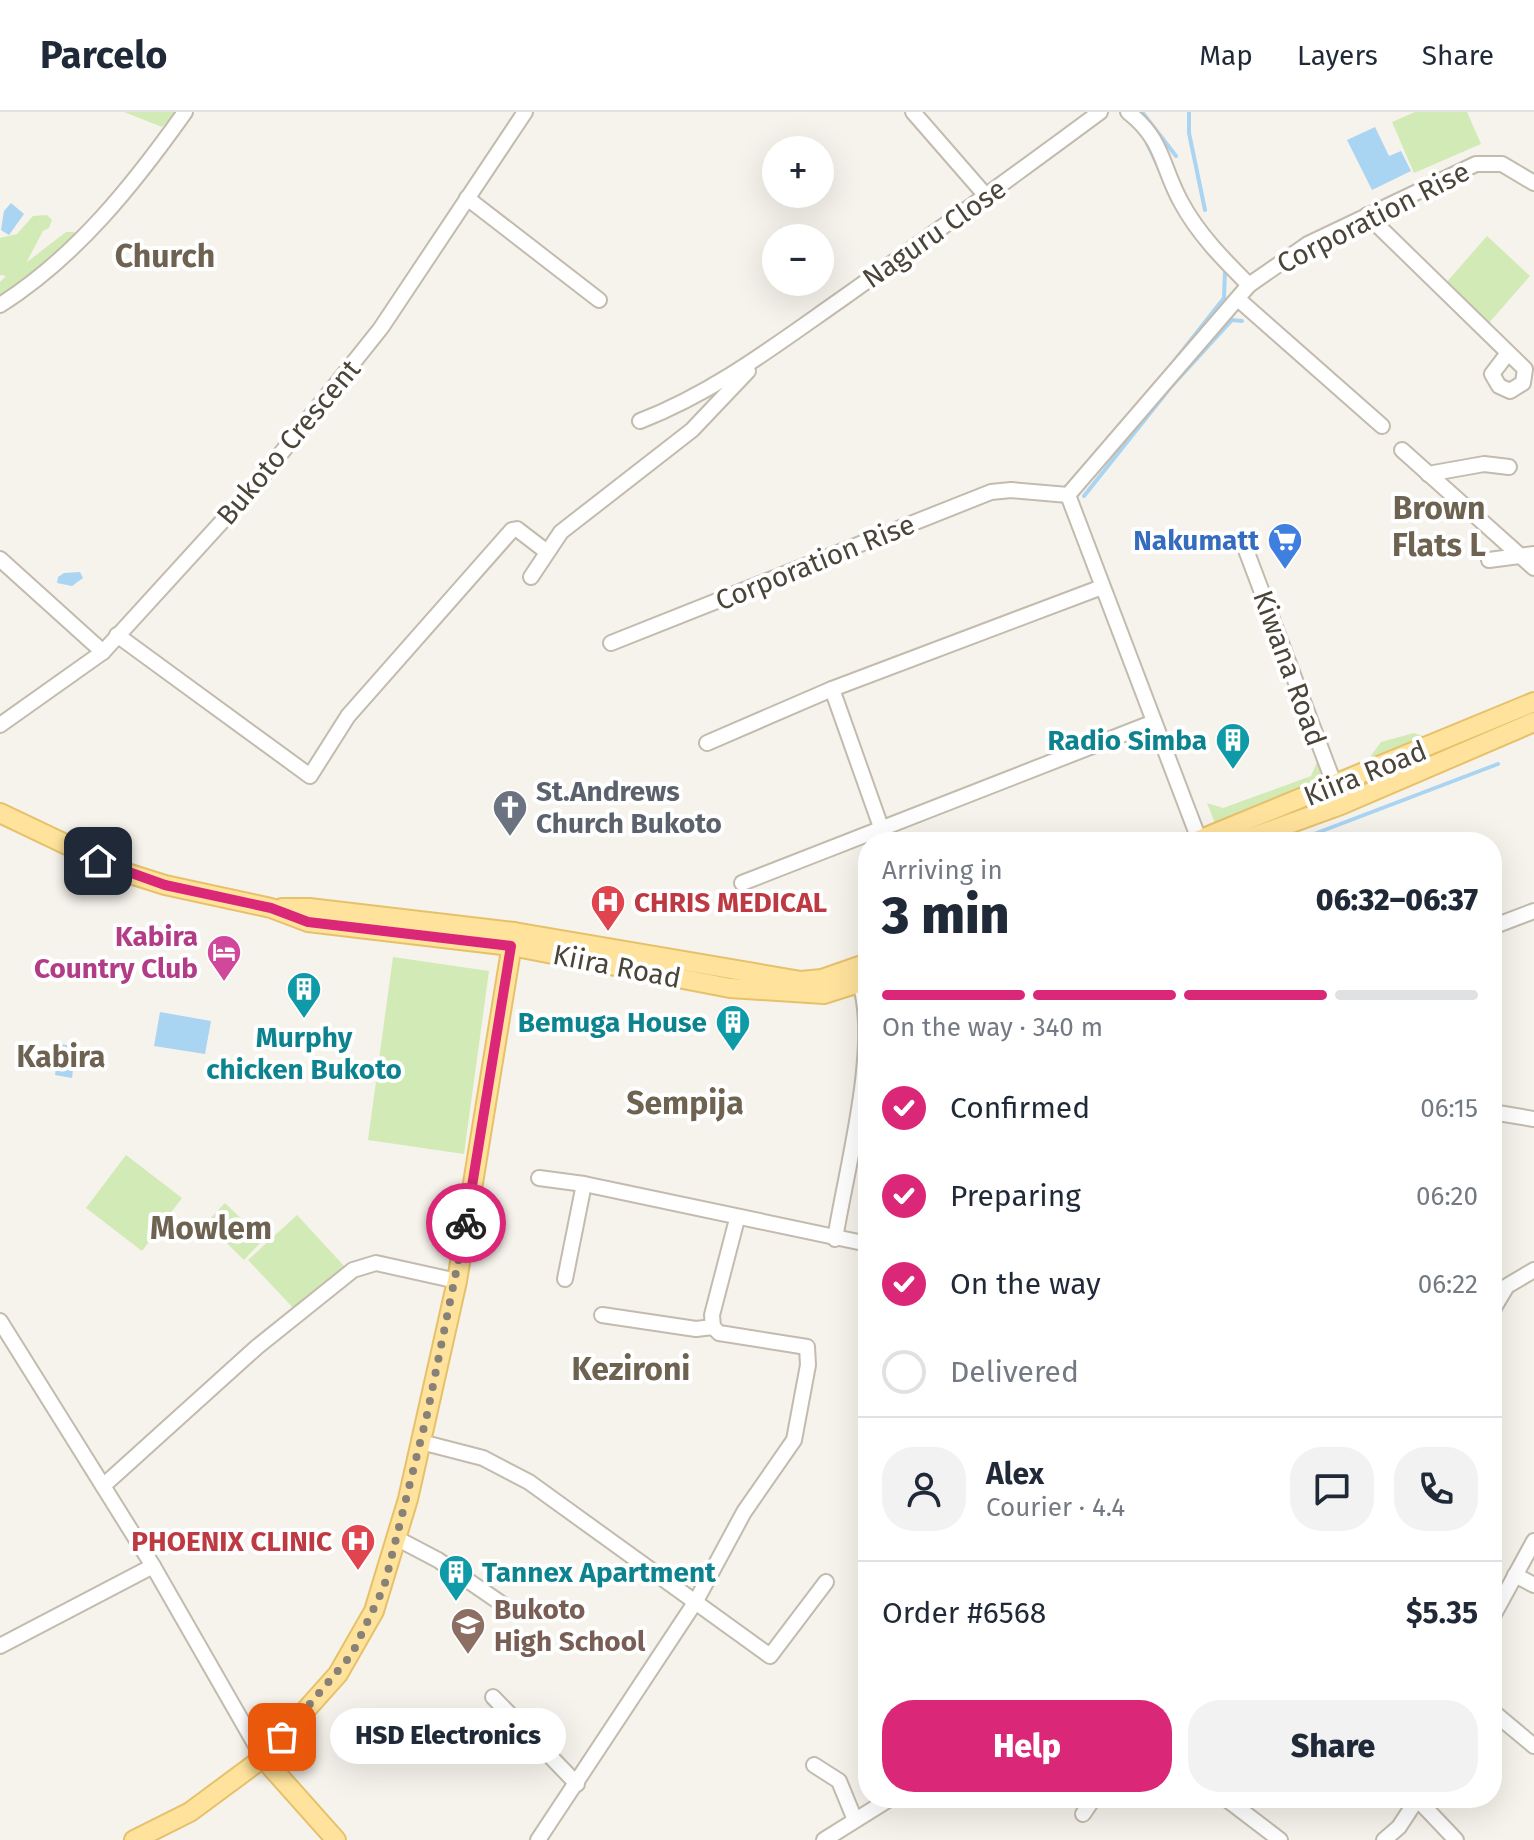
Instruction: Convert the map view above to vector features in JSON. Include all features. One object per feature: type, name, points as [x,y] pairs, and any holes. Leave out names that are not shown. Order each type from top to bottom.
[{"type":"main road","name":"Kiira Road","points":[[1220,832],[1534,702]]},
{"type":"main road","name":"Kiira Road","points":[[1267,832],[1341,805],[1534,722]]},
{"type":"main road","name":"Kiira Road","points":[[0,813],[124,872],[165,885],[271,908],[308,922],[512,939],[801,981],[822,979],[858,966]]},
{"type":"main road","name":"Kiira Road","points":[[512,939],[730,988],[813,994],[858,983]]},
{"type":"main road","points":[[134,1840],[165,1833],[263,1758],[352,1654],[374,1611],[398,1539],[457,1281],[512,939]]},
{"type":"main road","points":[[263,1758],[336,1840]]},
{"type":"street","points":[[0,305],[35,281],[104,216],[185,112]]},
{"type":"street","name":"Bukoto Crescent","points":[[0,725],[103,652],[259,481],[398,304],[525,112]]},
{"type":"street","points":[[913,112],[987,197]]},
{"type":"street","name":"Naguru Close","points":[[640,421],[682,404],[764,353],[987,197],[1100,112]]},
{"type":"street","points":[[1128,112],[1148,128],[1156,141],[1179,199],[1198,229],[1249,285]]},
{"type":"street","name":"Corporation Rise","points":[[611,643],[991,492],[1011,490],[1068,495],[1249,285],[1308,244],[1484,161],[1509,167],[1534,183]]},
{"type":"street","points":[[467,198],[599,300]]},
{"type":"street","points":[[1367,215],[1508,353]]},
{"type":"street","points":[[1238,299],[1382,426]]},
{"type":"street","points":[[531,577],[561,532],[692,430],[764,353]]},
{"type":"street","points":[[1402,450],[1530,560]]},
{"type":"street","points":[[1428,474],[1484,464],[1509,467]]},
{"type":"street","points":[[1068,495],[1195,832]]},
{"type":"street","points":[[117,635],[310,776],[348,716],[512,530],[517,529],[547,552]]},
{"type":"street","name":"Kiwana Road","points":[[1246,550],[1335,786]]},
{"type":"street","points":[[0,559],[103,652]]},
{"type":"street","points":[[1489,560],[1530,560]]},
{"type":"street","points":[[707,743],[832,689],[1102,587]]},
{"type":"street","points":[[832,689],[882,830]]},
{"type":"street","points":[[877,832],[1154,722]]},
{"type":"street","points":[[742,883],[858,839]]},
{"type":"street","points":[[1502,923],[1534,911]]},
{"type":"street","points":[[835,1239],[858,1096]]},
{"type":"street","points":[[1502,1114],[1534,1119]]},
{"type":"street","points":[[539,1178],[584,1184],[858,1242]]},
{"type":"street","points":[[565,1279],[584,1184]]},
{"type":"street","points":[[538,1840],[696,1601],[744,1512],[797,1435],[808,1365],[808,1351],[804,1345],[719,1333],[713,1327],[712,1315],[737,1219]]},
{"type":"street","points":[[103,1486],[257,1347],[353,1270],[376,1263],[457,1281]]},
{"type":"street","points":[[1502,1294],[1507,1286],[1534,1270]]},
{"type":"street","points":[[602,1315],[696,1329],[713,1327]]},
{"type":"street","points":[[0,1321],[153,1566],[263,1758]]},
{"type":"street","points":[[421,1442],[468,1453],[512,1471],[770,1656],[826,1582]]},
{"type":"street","points":[[398,1539],[445,1565],[508,1608]]},
{"type":"street","points":[[1502,1599],[1534,1541]]},
{"type":"street","points":[[0,1646],[153,1566]]},
{"type":"street","points":[[1515,1575],[1534,1585]]},
{"type":"street","points":[[493,1697],[577,1784]]},
{"type":"street","points":[[1502,1719],[1534,1746]]},
{"type":"street","points":[[814,1765],[839,1781],[855,1820]]},
{"type":"street","points":[[824,1840],[875,1808]]},
{"type":"street","points":[[1083,1814],[1087,1808]]},
{"type":"street","points":[[1238,1808],[1280,1840]]},
{"type":"street","points":[[1384,1840],[1399,1827],[1412,1808]]},
{"type":"street","points":[[1426,1808],[1456,1840]]},
{"type":"green space","points":[[124,112],[177,112],[162,127]]},
{"type":"green space","points":[[1415,112],[1467,112],[1481,144],[1414,173],[1392,122]]},
{"type":"green space","points":[[47,215],[52,220],[49,228],[43,231],[26,263],[66,232],[74,232],[84,244],[72,260],[48,275],[17,305],[0,314],[0,282],[6,276],[0,275],[0,238],[17,234],[33,216]]},
{"type":"green space","points":[[1487,236],[1530,276],[1488,324],[1445,284]]},
{"type":"green space","points":[[1414,733],[1431,739],[1367,761],[1381,742]]},
{"type":"green space","points":[[1317,762],[1327,787],[1204,828],[1215,823],[1207,803],[1223,808],[1311,776]]},
{"type":"green space","points":[[393,957],[489,971],[464,1154],[368,1140]]},
{"type":"green space","points":[[126,1155],[182,1198],[142,1251],[86,1208]]},
{"type":"green space","points":[[225,1203],[263,1240],[244,1260],[206,1223]]},
{"type":"green space","points":[[297,1215],[345,1267],[297,1312],[248,1260]]},
{"type":"water","points":[[1375,127],[1389,156],[1401,151],[1411,171],[1372,190],[1347,140]]},
{"type":"water","points":[[11,203],[24,214],[9,235],[1,230],[4,211]]},
{"type":"water","points":[[80,572],[83,578],[72,586],[57,583],[58,577],[64,573]]},
{"type":"water","points":[[160,1012],[211,1021],[205,1054],[154,1046]]},
{"type":"water","points":[[60,1044],[91,1049],[89,1062],[74,1061],[72,1078],[55,1075]]},
{"type":"waterway","points":[[1142,112],[1176,156]]},
{"type":"waterway","points":[[1189,112],[1189,133],[1205,210]]},
{"type":"waterway","points":[[1147,143],[1162,175]]},
{"type":"waterway","points":[[1168,369],[1224,298],[1225,271]]},
{"type":"waterway","points":[[1084,496],[1170,388],[1232,320],[1242,321]]},
{"type":"waterway","points":[[1319,832],[1498,764]]},
{"type":"way so far","points":[[282,1737],[352,1654],[384,1587],[427,1415],[457,1281],[466,1223]]},
{"type":"place","name":"Nakumatt","points":[[1285,571]]},
{"type":"place","name":"Radio Simba","points":[[1233,771]]},
{"type":"place","name":"St.Andrews Church Bukoto","points":[[510,838]]},
{"type":"place","name":"CHRIS MEDICAL","points":[[608,933]]},
{"type":"place","name":"Kabira Country Club","points":[[224,983]]},
{"type":"place","name":"Murphy chicken Bukoto","points":[[304,1020]]},
{"type":"place","name":"Bemuga House","points":[[733,1053]]},
{"type":"place","name":"PHOENIX CLINIC","points":[[358,1572]]},
{"type":"place","name":"Tannex Apartment","points":[[456,1603]]},
{"type":"place","name":"Bukoto High School","points":[[468,1656]]},
{"type":"place","name":"HSD Electronics","points":[[282,1737]]},
{"type":"district","name":"Church","points":[[165,256]]},
{"type":"district","name":"Brown Flats L","points":[[1439,526]]},
{"type":"district","name":"Kabira","points":[[61,1057]]},
{"type":"district","name":"Sempija","points":[[685,1103]]},
{"type":"district","name":"Mowlem","points":[[211,1228]]},
{"type":"district","name":"Kezironi","points":[[631,1369]]},
{"type":"route","points":[[98,861],[165,885],[271,908],[308,922],[511,946],[466,1223]]}]
